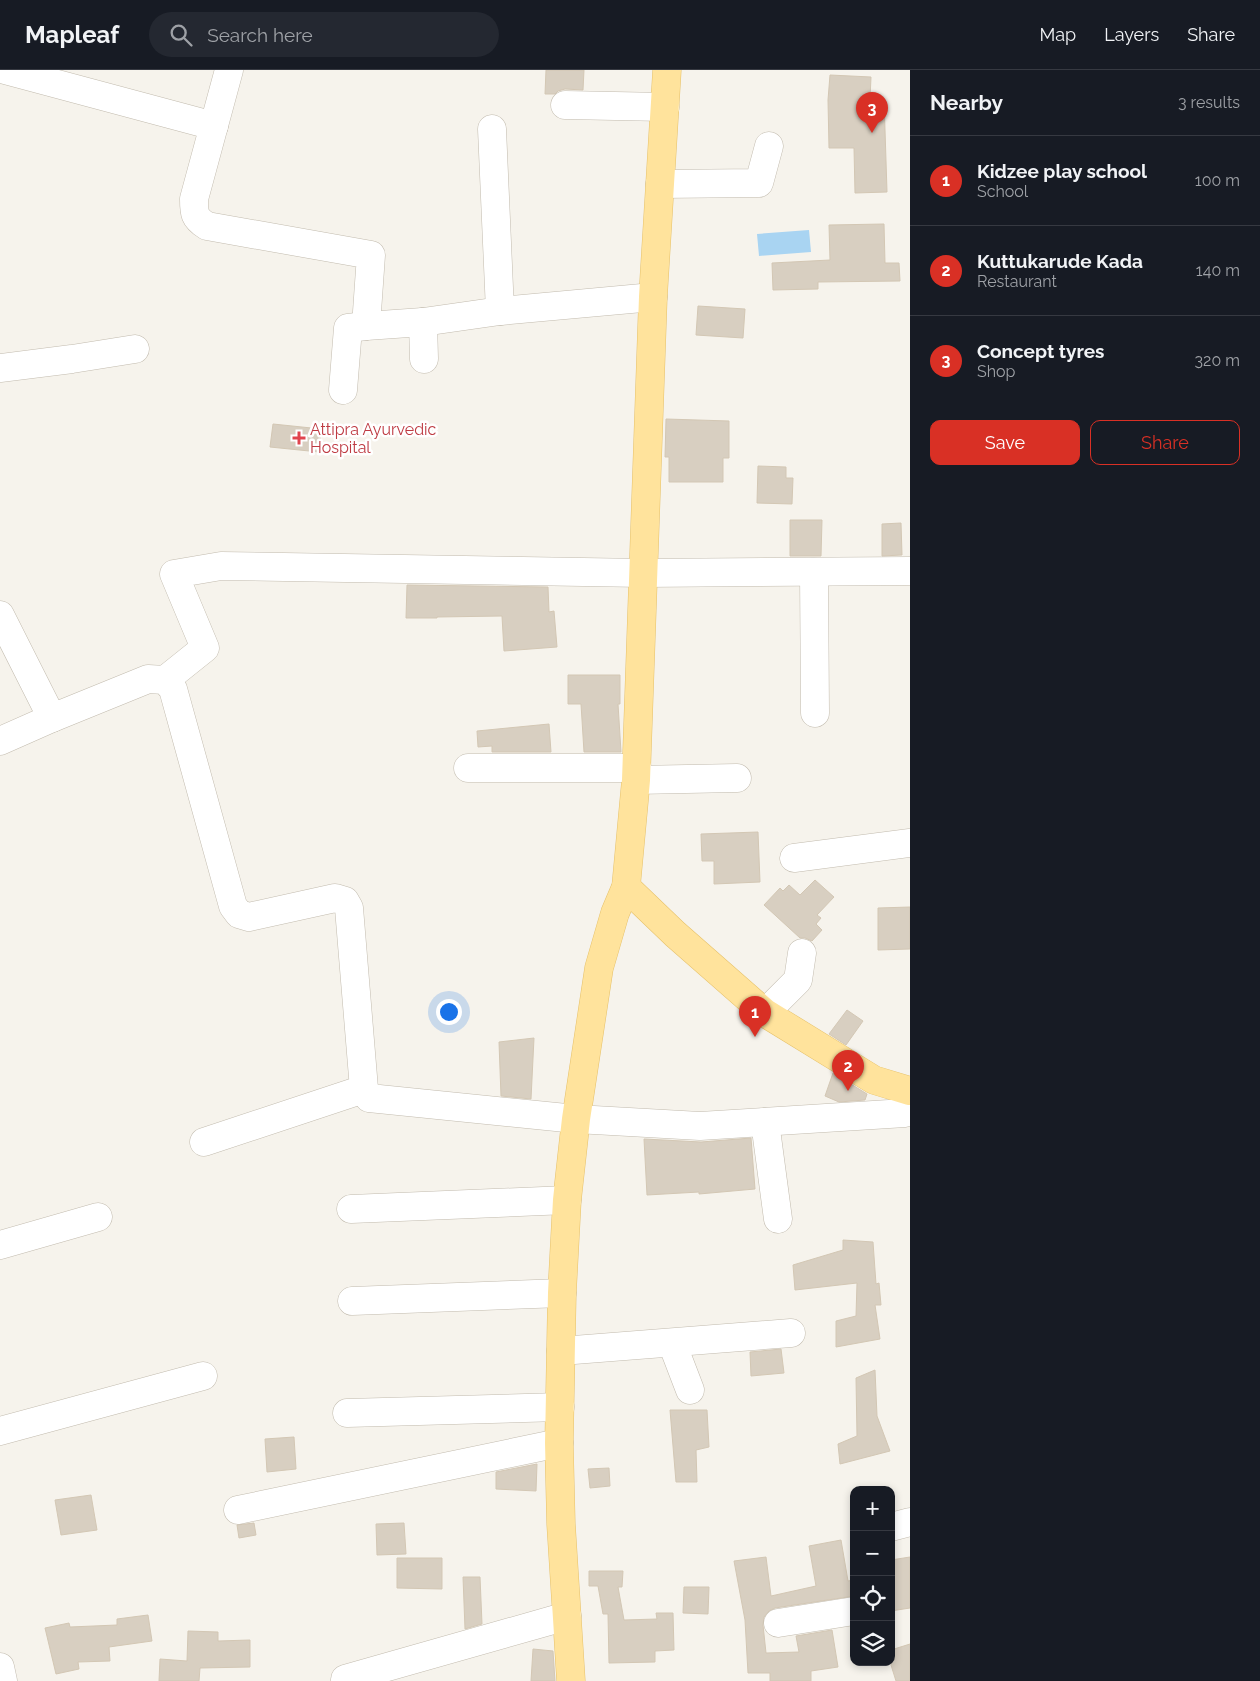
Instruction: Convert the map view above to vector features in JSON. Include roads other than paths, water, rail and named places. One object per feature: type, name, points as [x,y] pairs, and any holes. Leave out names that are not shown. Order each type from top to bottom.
[{"type":"main road","points":[[571,1681],[561,1524],[559,1443],[562,1294],[567,1200],[576,1119],[599,968],[615,914],[626,887],[637,774],[653,297],[667,70]]},
{"type":"main road","points":[[626,887],[675,934],[765,1013],[874,1080],[910,1091]]},
{"type":"street","points":[[5,70],[214,126]]},
{"type":"street","points":[[229,70],[194,198],[194,212],[199,221],[207,226],[371,255],[366,326]]},
{"type":"street","points":[[565,105],[665,107]]},
{"type":"street","points":[[492,129],[500,311]]},
{"type":"street","points":[[660,184],[759,183],[769,146]]},
{"type":"street","points":[[343,390],[348,328],[423,322],[500,311],[653,297]]},
{"type":"street","points":[[423,322],[424,360]]},
{"type":"street","points":[[0,368],[134,349]]},
{"type":"street","points":[[0,741],[148,679],[165,680],[205,648],[174,574],[221,566],[643,573],[910,571]]},
{"type":"street","points":[[814,572],[815,714]]},
{"type":"street","points":[[0,614],[52,718]]},
{"type":"street","points":[[165,680],[173,689],[233,906],[239,914],[249,917],[335,898],[345,901],[349,908],[364,1094],[369,1098],[576,1119],[700,1126],[905,1113],[910,1111]]},
{"type":"street","points":[[468,768],[737,778]]},
{"type":"street","points":[[794,858],[910,843]]},
{"type":"street","points":[[765,1013],[798,980],[802,953]]},
{"type":"street","points":[[204,1142],[364,1089]]},
{"type":"street","points":[[765,1122],[778,1219]]},
{"type":"street","points":[[351,1209],[567,1200]]},
{"type":"street","points":[[0,1245],[98,1217]]},
{"type":"street","points":[[352,1301],[562,1294]]},
{"type":"street","points":[[561,1351],[791,1333]]},
{"type":"street","points":[[672,1343],[690,1390]]},
{"type":"street","points":[[0,1431],[203,1376]]},
{"type":"street","points":[[347,1413],[560,1407]]},
{"type":"street","points":[[238,1510],[559,1443]]},
{"type":"street","points":[[895,1526],[910,1522]]},
{"type":"street","points":[[778,1623],[850,1612]]},
{"type":"street","points":[[345,1681],[345,1679],[567,1616]]},
{"type":"street","points":[[0,1667],[3,1681]]},
{"type":"water","points":[[809,230],[811,252],[759,256],[757,234]]},
{"type":"place","name":"Concept tyres","points":[[872,133]]},
{"type":"place","name":"Attipra Ayurvedic Hospital","points":[[299,438]]},
{"type":"place","name":"Kidzee play school","points":[[755,1037]]},
{"type":"place","name":"Kuttukarude Kada","points":[[848,1091]]}]
